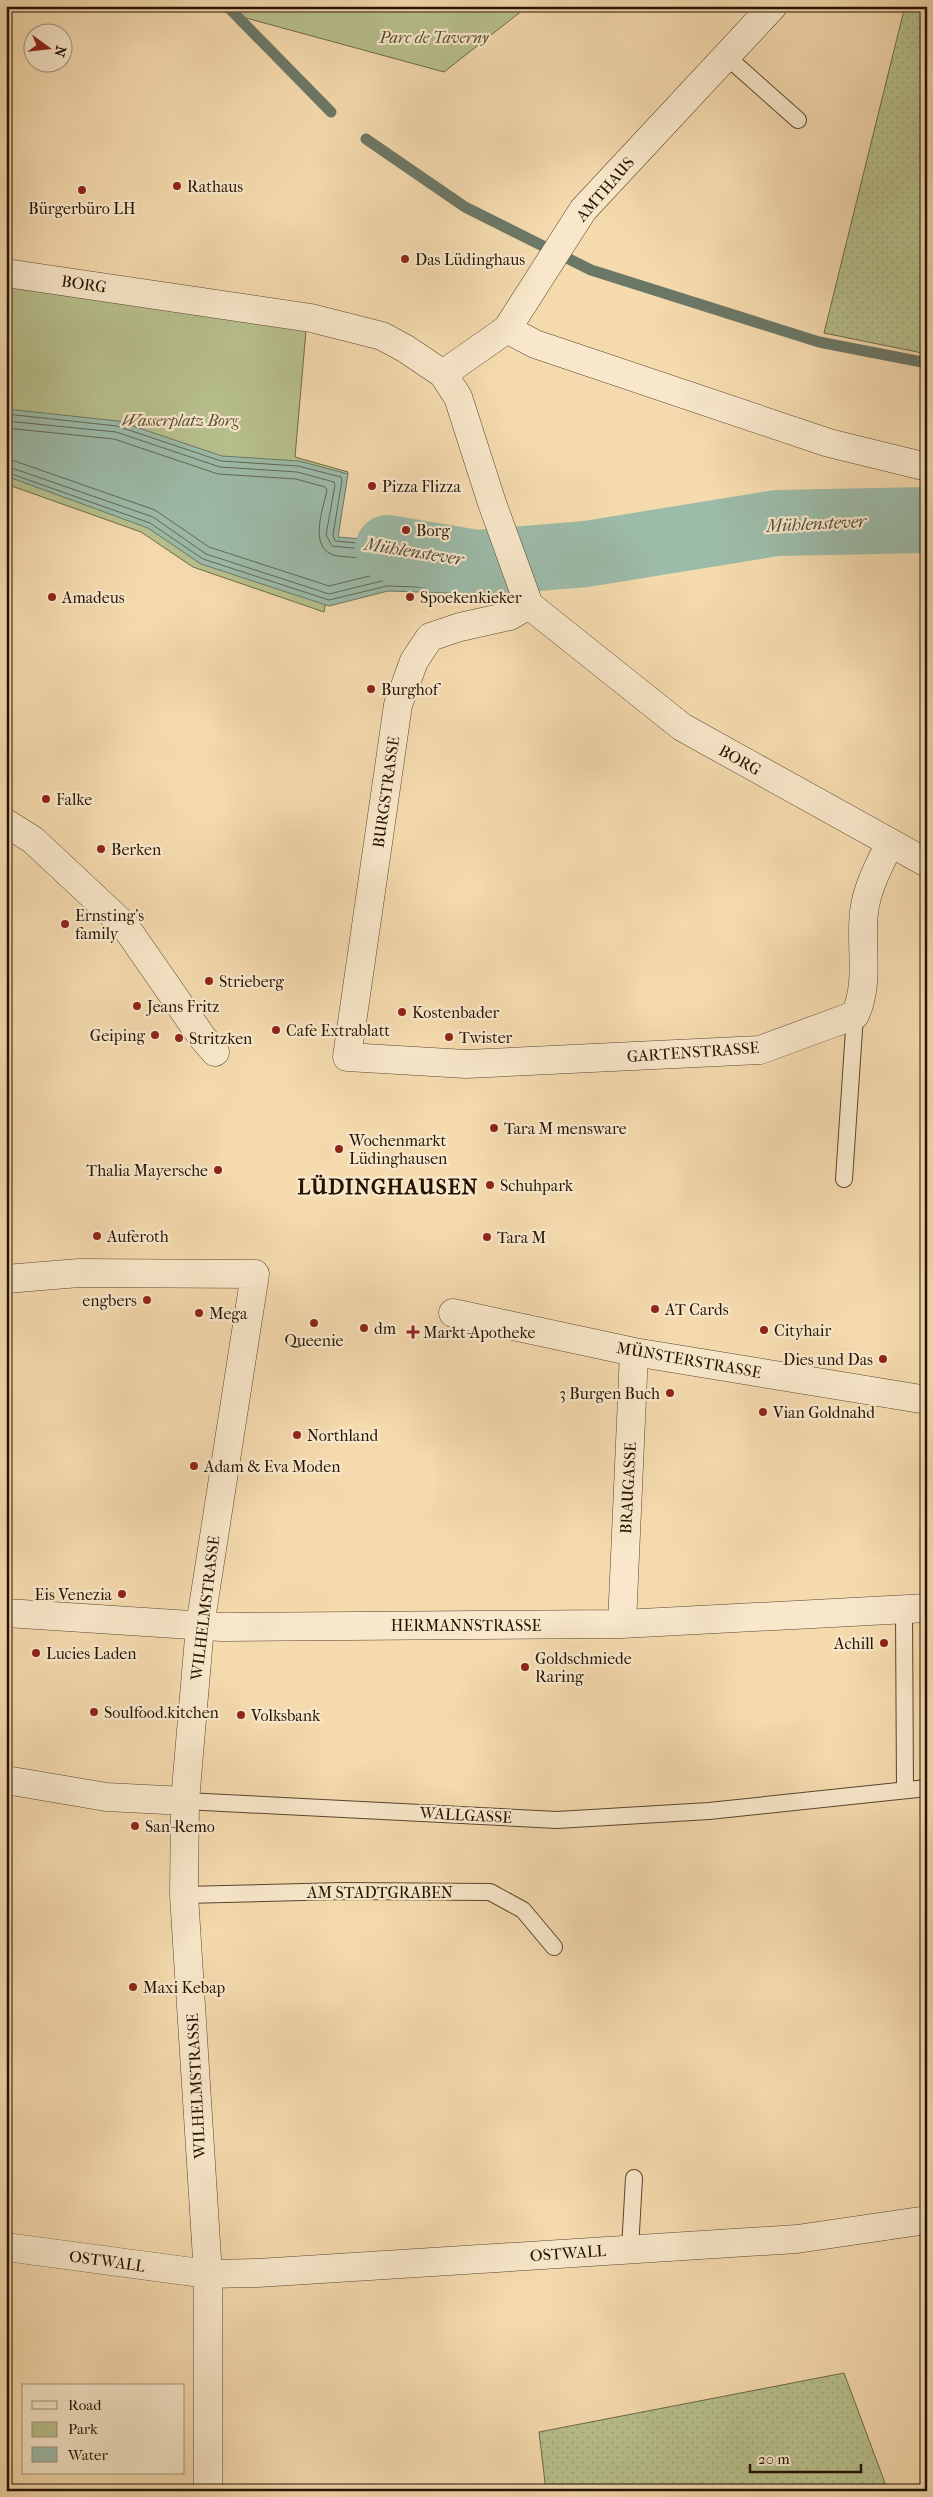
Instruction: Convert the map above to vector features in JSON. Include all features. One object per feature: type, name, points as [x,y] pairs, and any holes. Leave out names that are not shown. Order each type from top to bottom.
[{"type":"street","name":"AMTHAUS","points":[[443,374],[507,328],[583,210],[772,6]]},
{"type":"street","name":"BORG","points":[[6,273],[311,318],[382,336],[443,374],[458,396],[527,599],[682,727],[927,864]]},
{"type":"street","points":[[507,328],[535,344],[829,444],[927,467]]},
{"type":"street","name":"BURGSTRASSE","points":[[347,1057],[398,705],[414,661],[430,637],[460,627],[510,616],[527,599]]},
{"type":"street","points":[[6,823],[33,840],[125,926],[202,1037],[215,1052]]},
{"type":"street","points":[[855,1015],[862,999],[864,911],[874,878],[890,843]]},
{"type":"street","name":"GARTENSTRASSE","points":[[347,1057],[466,1064],[760,1050],[855,1015]]},
{"type":"street","name":"WILHELMSTRASSE","points":[[6,1279],[79,1272],[255,1274],[200,1626],[185,1802],[184,1895],[208,2274]]},
{"type":"street","name":"MÜNSTERSTRASSE","points":[[453,1313],[634,1352],[927,1400]]},
{"type":"street","name":"BRAUGASSE","points":[[622,1624],[634,1352]]},
{"type":"street","name":"HERMANNSTRASSE","points":[[6,1613],[200,1626],[622,1624],[915,1609]]},
{"type":"street","name":"WALLGASSE","points":[[6,1780],[106,1797],[185,1802]]},
{"type":"street","name":"OSTWALL","points":[[6,2247],[208,2274],[258,2273],[797,2238],[927,2220]]},
{"type":"street","points":[[208,2274],[208,2491]]},
{"type":"lane","points":[[726,56],[798,120]]},
{"type":"lane","points":[[844,1179],[855,1015]]},
{"type":"lane","points":[[905,1790],[915,1609]]},
{"type":"lane","name":"WALLGASSE","points":[[185,1802],[557,1820],[709,1811],[927,1788]]},
{"type":"lane","name":"AM STADTGRABEN","points":[[184,1895],[343,1891],[490,1892],[523,1910],[554,1947]]},
{"type":"lane","points":[[630,2248],[634,2178]]},
{"type":"green space","name":"Parc de Taverny","points":[[202,6],[528,6],[444,72]]},
{"type":"green space","points":[[905,6],[927,6],[927,354],[824,333]]},
{"type":"green space","name":"Wasserplatz Borg","points":[[6,276],[307,319],[295,457],[348,472],[324,612],[193,567],[141,532],[6,484]]},
{"type":"green space","points":[[844,2373],[888,2491],[546,2491],[539,2432]]},
{"type":"water","points":[[6,409],[118,421],[222,456],[299,461],[348,474],[338,537],[472,548],[487,586],[479,594],[388,591],[329,606],[201,564],[148,528],[6,476]]},
{"type":"waterway","points":[[227,6],[331,112]]},
{"type":"waterway","points":[[366,139],[465,207],[591,270],[819,342],[927,363]]},
{"type":"waterway","name":"Mühlenstever","points":[[388,548],[477,563],[586,554],[777,523],[927,520]]},
{"type":"place","name":"Rathaus","points":[[177,186]]},
{"type":"place","name":"Bürgerbüro LH","points":[[82,190]]},
{"type":"place","name":"Das Lüdinghaus","points":[[405,259]]},
{"type":"place","name":"Pizza Flizza","points":[[372,486]]},
{"type":"place","name":"Borg","points":[[406,530]]},
{"type":"place","name":"Amadeus","points":[[52,597]]},
{"type":"place","name":"Spoekenkieker","points":[[410,597]]},
{"type":"place","name":"Burghof","points":[[371,689]]},
{"type":"place","name":"Falke","points":[[46,799]]},
{"type":"place","name":"Berken","points":[[101,849]]},
{"type":"place","name":"Ernsting's family","points":[[65,924]]},
{"type":"place","name":"Strieberg","points":[[209,981]]},
{"type":"place","name":"Jeans Fritz","points":[[137,1006]]},
{"type":"place","name":"Kostenbader","points":[[402,1012]]},
{"type":"place","name":"Cafe Extrablatt","points":[[276,1030]]},
{"type":"place","name":"Geiping","points":[[155,1035]]},
{"type":"place","name":"Twister","points":[[449,1037]]},
{"type":"place","name":"Stritzken","points":[[179,1038]]},
{"type":"place","name":"Tara M mensware","points":[[494,1128]]},
{"type":"place","name":"Wochenmarkt Lüdinghausen","points":[[339,1149]]},
{"type":"place","name":"Thalia Mayersche","points":[[218,1170]]},
{"type":"place","name":"Schuhpark","points":[[490,1185]]},
{"type":"place","name":"Auferoth","points":[[97,1236]]},
{"type":"place","name":"Tara M","points":[[487,1237]]},
{"type":"place","name":"engbers","points":[[147,1300]]},
{"type":"place","name":"AT Cards","points":[[655,1309]]},
{"type":"place","name":"Mega","points":[[199,1313]]},
{"type":"place","name":"Queenie","points":[[314,1323]]},
{"type":"place","name":"dm","points":[[364,1328]]},
{"type":"place","name":"Cityhair","points":[[764,1330]]},
{"type":"place","name":"Markt-Apotheke","points":[[413,1332]]},
{"type":"place","name":"Dies und Das","points":[[883,1359]]},
{"type":"place","name":"3 Burgen Buch","points":[[670,1393]]},
{"type":"place","name":"Vian Goldnahd","points":[[763,1412]]},
{"type":"place","name":"Northland","points":[[297,1435]]},
{"type":"place","name":"Adam & Eva Moden","points":[[194,1466]]},
{"type":"place","name":"Eis Venezia","points":[[122,1594]]},
{"type":"place","name":"Achill","points":[[884,1643]]},
{"type":"place","name":"Lucies Laden","points":[[36,1653]]},
{"type":"place","name":"Goldschmiede Raring","points":[[525,1667]]},
{"type":"place","name":"Soulfood.kitchen","points":[[94,1712]]},
{"type":"place","name":"Volksbank","points":[[241,1715]]},
{"type":"place","name":"San-Remo","points":[[135,1826]]},
{"type":"place","name":"Maxi Kebap","points":[[133,1987]]},
{"type":"district","name":"LÜDINGHAUSEN","points":[[388,1187]]}]
